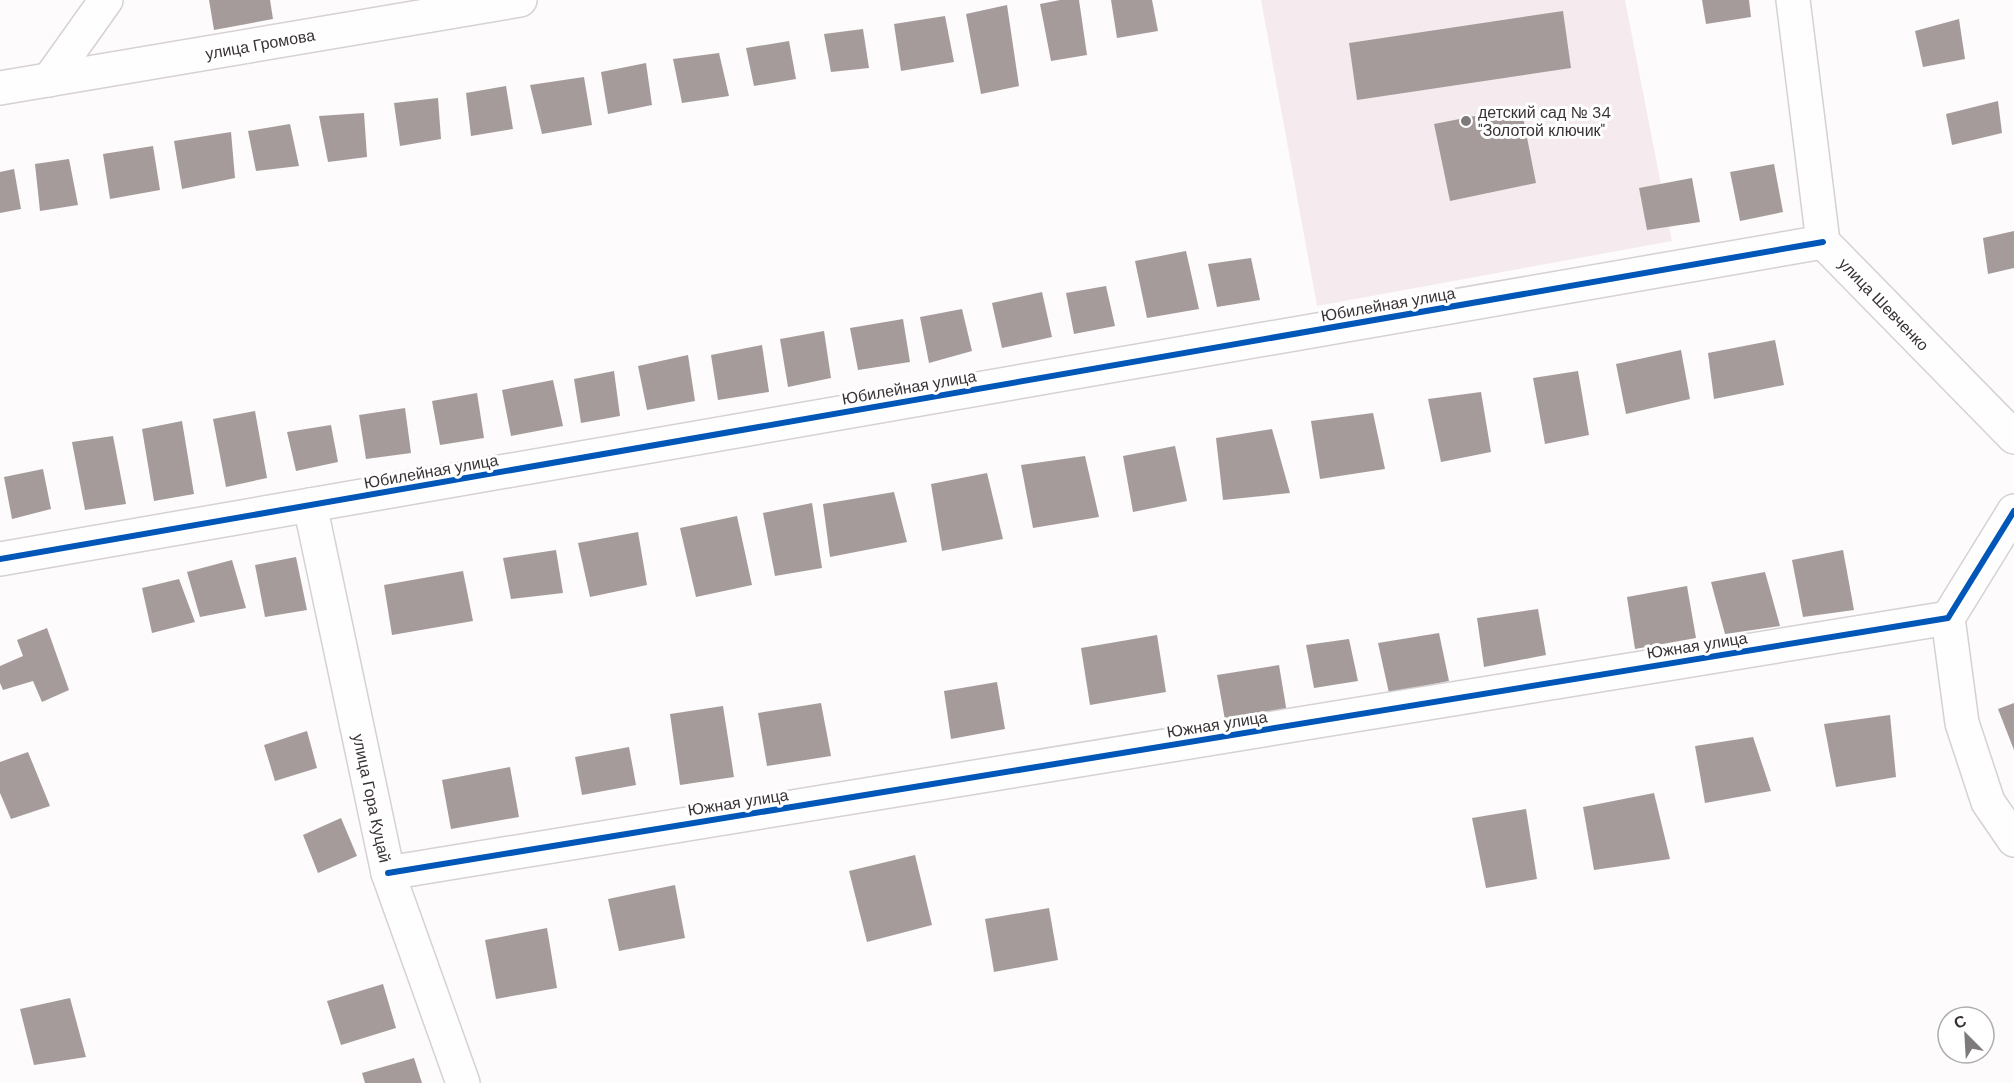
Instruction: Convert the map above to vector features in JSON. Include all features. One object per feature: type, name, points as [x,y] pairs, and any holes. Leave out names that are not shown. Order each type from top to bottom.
[{"type":"street","points":[[49,80],[106,0]]},
{"type":"street","name":"улица Громова","points":[[0,88],[520,0]]},
{"type":"street","points":[[1792,0],[1823,242]]},
{"type":"street","name":"улица Шевченко","points":[[1823,242],[2014,437]]},
{"type":"street","name":"Юбилейная улица","points":[[0,559],[1823,242]]},
{"type":"street","name":"улица Гора Куцай","points":[[310,505],[388,873],[463,1083]]},
{"type":"street","points":[[2009,520],[1948,618],[1962,723],[1988,802],[2014,840]]},
{"type":"street","name":"Южная улица","points":[[388,873],[1948,618]]},
{"type":"shaded area","name":"детский сад № 34 \"Золотой ключик\"","points":[[1261,0],[1625,0],[1672,241],[1317,306]]},
{"type":"building","points":[[209,0],[270,0],[273,19],[214,30]]},
{"type":"building","points":[[1060,0],[1079,0],[1087,55],[1051,61],[1040,4]]},
{"type":"building","points":[[1111,0],[1152,0],[1158,31],[1117,38]]},
{"type":"building","points":[[1702,0],[1749,0],[1751,17],[1706,24]]},
{"type":"building","points":[[1007,5],[1019,86],[981,94],[966,14]]},
{"type":"building","points":[[1563,11],[1571,68],[1357,100],[1349,43]]},
{"type":"building","points":[[945,16],[954,62],[901,71],[894,24]]},
{"type":"building","points":[[1959,19],[1965,59],[1923,67],[1915,31]]},
{"type":"building","points":[[863,29],[869,68],[831,72],[824,34]]},
{"type":"building","points":[[789,41],[796,79],[754,86],[746,48]]},
{"type":"building","points":[[719,53],[729,96],[682,103],[673,59]]},
{"type":"building","points":[[646,63],[652,105],[608,114],[601,72]]},
{"type":"building","points":[[584,77],[592,125],[542,134],[530,85]]},
{"type":"building","points":[[506,86],[513,129],[471,136],[466,93]]},
{"type":"building","points":[[438,98],[441,139],[400,146],[394,103]]},
{"type":"building","points":[[1998,101],[2002,133],[1952,145],[1946,114]]},
{"type":"building","points":[[1521,107],[1536,183],[1450,201],[1434,124]]},
{"type":"building","points":[[364,113],[367,157],[328,162],[319,116]]},
{"type":"building","points":[[290,124],[299,166],[256,171],[248,131]]},
{"type":"building","points":[[231,132],[235,178],[182,189],[174,141]]},
{"type":"building","points":[[153,146],[160,190],[110,199],[103,154]]},
{"type":"building","points":[[69,159],[78,205],[40,211],[35,164]]},
{"type":"building","points":[[1774,164],[1783,212],[1740,221],[1730,172]]},
{"type":"building","points":[[14,169],[21,209],[0,213],[0,172]]},
{"type":"building","points":[[1692,178],[1700,222],[1647,230],[1639,188]]},
{"type":"building","points":[[2014,231],[2014,268],[1988,274],[1983,238]]},
{"type":"building","points":[[1186,251],[1199,309],[1147,318],[1135,261]]},
{"type":"building","points":[[1251,258],[1260,300],[1217,307],[1208,264]]},
{"type":"building","points":[[1106,286],[1115,326],[1074,334],[1066,293]]},
{"type":"building","points":[[1042,292],[1052,337],[1002,348],[992,303]]},
{"type":"building","points":[[962,309],[972,351],[929,363],[920,317]]},
{"type":"building","points":[[903,319],[910,362],[858,370],[850,328]]},
{"type":"building","points":[[824,331],[831,378],[788,387],[780,339]]},
{"type":"building","points":[[1775,340],[1784,385],[1714,399],[1708,353]]},
{"type":"building","points":[[762,345],[769,392],[718,400],[711,355]]},
{"type":"building","points":[[1681,350],[1690,399],[1626,414],[1616,364]]},
{"type":"building","points":[[688,355],[695,401],[647,410],[638,366]]},
{"type":"building","points":[[614,371],[620,416],[581,423],[574,379]]},
{"type":"building","points":[[1578,371],[1589,435],[1545,444],[1533,378]]},
{"type":"building","points":[[553,380],[563,426],[511,436],[502,390]]},
{"type":"building","points":[[1481,392],[1491,452],[1441,462],[1428,399]]},
{"type":"building","points":[[477,393],[484,438],[440,445],[432,401]]},
{"type":"building","points":[[405,408],[411,453],[366,459],[359,415]]},
{"type":"building","points":[[255,411],[267,478],[226,487],[213,419]]},
{"type":"building","points":[[1373,413],[1385,469],[1320,479],[1311,421]]},
{"type":"building","points":[[182,421],[194,494],[154,501],[142,429]]},
{"type":"building","points":[[331,425],[338,462],[296,471],[287,432]]},
{"type":"building","points":[[1272,429],[1290,493],[1223,500],[1216,438]]},
{"type":"building","points":[[113,436],[126,504],[85,510],[72,442]]},
{"type":"building","points":[[1175,446],[1187,501],[1133,512],[1123,456]]},
{"type":"building","points":[[1085,456],[1099,517],[1033,528],[1021,465]]},
{"type":"building","points":[[43,469],[51,509],[12,519],[4,477]]},
{"type":"building","points":[[987,473],[1003,539],[942,551],[931,484]]},
{"type":"building","points":[[894,492],[907,542],[830,557],[823,504]]},
{"type":"building","points":[[812,503],[822,568],[775,576],[763,513]]},
{"type":"building","points":[[737,516],[752,585],[696,597],[680,528]]},
{"type":"building","points":[[638,532],[647,585],[590,597],[578,543]]},
{"type":"building","points":[[556,550],[563,593],[511,599],[503,558]]},
{"type":"building","points":[[1843,550],[1854,610],[1803,617],[1792,560]]},
{"type":"building","points":[[296,557],[307,610],[265,617],[255,565]]},
{"type":"building","points":[[232,560],[246,608],[200,617],[187,572]]},
{"type":"building","points":[[463,571],[473,621],[392,635],[384,585]]},
{"type":"building","points":[[1765,572],[1780,626],[1725,634],[1711,582]]},
{"type":"building","points":[[179,579],[195,622],[152,633],[142,588]]},
{"type":"building","points":[[1687,586],[1696,638],[1635,649],[1627,597]]},
{"type":"building","points":[[1538,609],[1546,655],[1484,667],[1477,618]]},
{"type":"building","points":[[47,628],[69,690],[42,702],[33,681],[3,690],[0,683],[0,666],[23,656],[17,640]]},
{"type":"building","points":[[1439,633],[1449,681],[1389,693],[1378,643]]},
{"type":"building","points":[[1157,635],[1166,692],[1090,705],[1081,648]]},
{"type":"building","points":[[1349,639],[1358,681],[1314,688],[1306,645]]},
{"type":"building","points":[[1279,665],[1287,713],[1225,720],[1217,675]]},
{"type":"building","points":[[997,682],[1005,729],[951,739],[944,691]]},
{"type":"building","points":[[821,703],[831,756],[767,766],[758,713]]},
{"type":"building","points":[[2014,703],[2014,750],[1998,709]]},
{"type":"building","points":[[723,706],[734,777],[680,785],[670,714]]},
{"type":"building","points":[[1890,715],[1896,777],[1836,787],[1824,724]]},
{"type":"building","points":[[307,731],[317,768],[275,781],[264,745]]},
{"type":"building","points":[[1753,737],[1771,791],[1705,803],[1695,746]]},
{"type":"building","points":[[629,747],[636,785],[582,795],[575,757]]},
{"type":"building","points":[[28,752],[50,806],[11,819],[0,793],[0,762]]},
{"type":"building","points":[[510,767],[519,817],[451,829],[442,780]]},
{"type":"building","points":[[1654,793],[1670,859],[1594,870],[1583,807]]},
{"type":"building","points":[[1526,809],[1537,879],[1486,888],[1472,818]]},
{"type":"building","points":[[341,818],[357,856],[318,873],[303,835]]},
{"type":"building","points":[[915,855],[932,925],[867,942],[849,871]]},
{"type":"building","points":[[675,885],[685,938],[619,951],[608,899]]},
{"type":"building","points":[[1049,908],[1058,960],[994,972],[985,919]]},
{"type":"building","points":[[547,928],[557,988],[496,999],[485,940]]},
{"type":"building","points":[[383,984],[396,1028],[341,1045],[327,1001]]},
{"type":"building","points":[[70,998],[86,1057],[34,1065],[20,1009]]},
{"type":"building","points":[[414,1058],[422,1083],[365,1083],[362,1073]]},
{"type":"cycle path","points":[[0,559],[1823,242]]},
{"type":"cycle path","points":[[388,873],[1948,618],[2014,511]]},
{"type":"place","name":"детский сад № 34 \"Золотой ключик\"","points":[[1466,121]]}]
